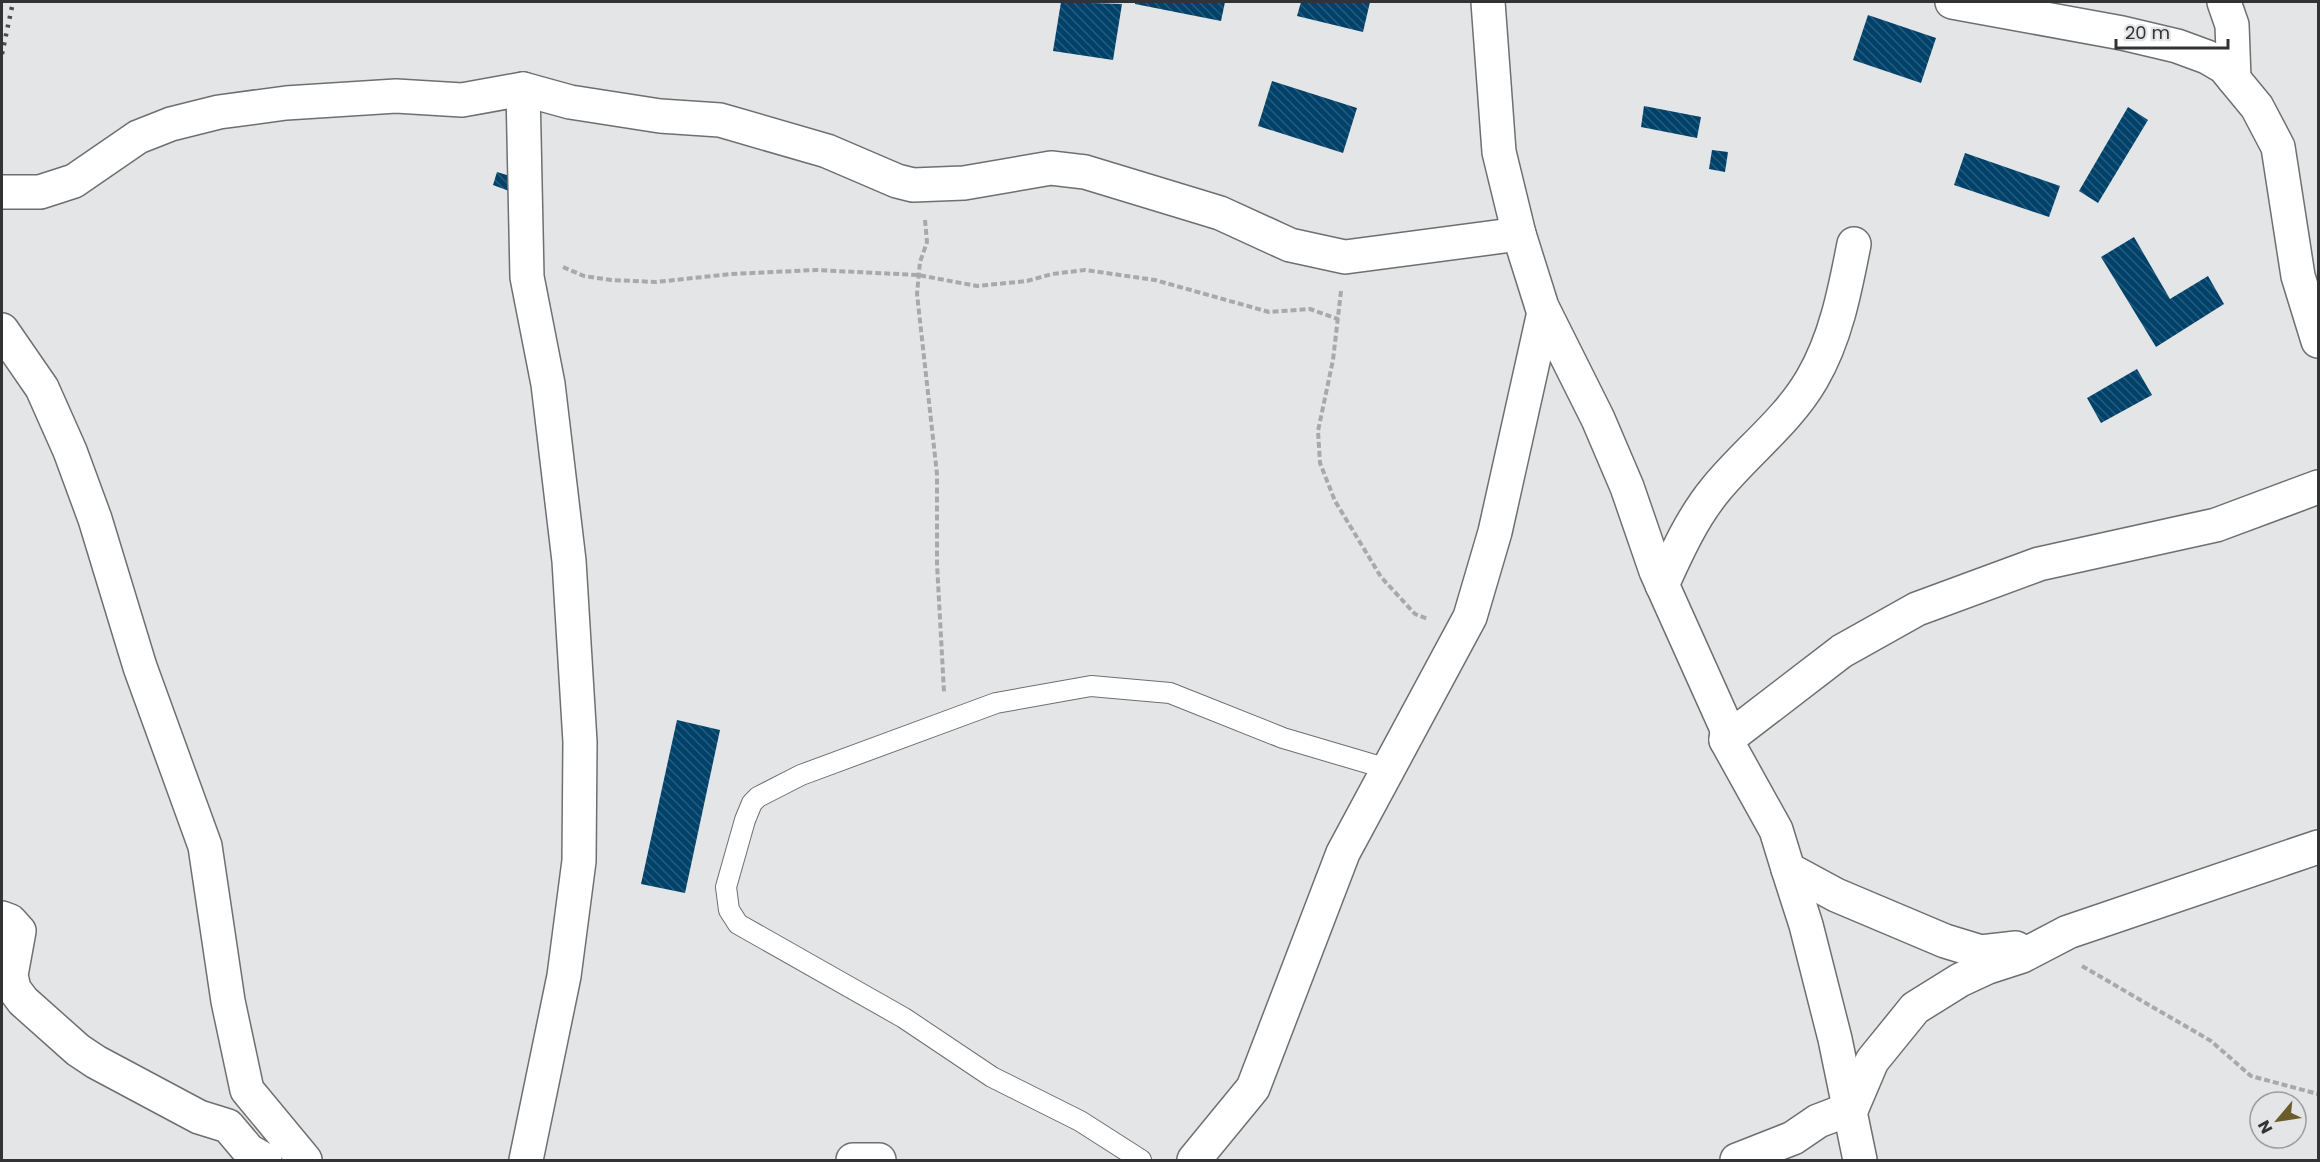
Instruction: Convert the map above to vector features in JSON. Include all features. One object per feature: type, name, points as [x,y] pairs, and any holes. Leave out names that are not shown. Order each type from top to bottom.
[{"type":"street","points":[[1488,2],[1499,152],[1519,234],[1544,312],[1598,419],[1627,487],[1662,585],[1727,729],[1726,740],[1776,830],[1806,925],[1852,1108],[1860,1161]]},
{"type":"street","points":[[1952,2],[2122,33],[2177,46],[2207,57],[2224,68],[2256,107],[2278,147],[2298,276],[2319,341]]},
{"type":"street","points":[[2224,2],[2232,25],[2234,79]]},
{"type":"street","points":[[2,192],[40,192],[74,181],[138,137],[171,123],[219,112],[286,103],[396,96],[462,100],[524,89],[582,104],[660,116],[720,120],[827,151],[897,181],[913,185],[964,183],[1031,170],[1069,169],[1220,213],[1290,245],[1315,253],[1345,257],[1519,234]]},
{"type":"street","points":[[524,89],[528,277],[548,384],[569,561],[580,742],[579,861],[564,976],[526,1161]]},
{"type":"street","points":[[1662,585],[1685,536],[1716,489],[1780,422],[1812,379],[1831,339],[1845,291],[1854,244]]},
{"type":"street","points":[[1194,1161],[1253,1088],[1343,853],[1470,617],[1495,532],[1544,312]]},
{"type":"street","points":[[2,330],[42,388],[70,451],[95,519],[140,667],[205,846],[228,1001],[247,1090],[305,1161]]},
{"type":"street","points":[[1726,740],[1842,651],[1917,609],[2039,564],[2216,525],[2319,487]]},
{"type":"street","points":[[1737,1161],[1793,1138],[1818,1121],[1852,1108],[1872,1061],[1915,1008],[1969,976],[2079,928],[2319,847]]},
{"type":"street","points":[[1788,869],[1836,895],[1954,944],[1981,952],[2044,944]]},
{"type":"street","points":[[2,918],[10,921],[19,931],[11,975],[14,989],[23,1001],[78,1050],[96,1062],[199,1117],[228,1126],[249,1151],[265,1161]]},
{"type":"street","points":[[222,1161],[228,1126],[247,1090]]},
{"type":"street","points":[[853,1161],[879,1161]]},
{"type":"lane","points":[[1141,1161],[1080,1121],[992,1077],[904,1018],[738,924],[729,910],[726,887],[749,808],[758,797],[801,775],[945,720],[996,702],[1091,686],[1170,693],[1283,738],[1388,769]]},
{"type":"path","points":[[913,185],[925,219],[927,242],[918,275],[916,294],[937,474],[937,564],[945,720]]},
{"type":"path","points":[[526,250],[584,276],[656,282],[731,274],[816,270],[918,275],[977,286],[1027,281],[1052,274],[1085,270],[1155,280],[1269,312],[1310,309],[1338,319]]},
{"type":"path","points":[[1345,257],[1333,360],[1318,431],[1320,462],[1335,501],[1380,577],[1416,615],[1462,632]]},
{"type":"path","points":[[2044,944],[2211,1041],[2251,1076],[2319,1094]]},
{"type":"building","points":[[1061,2],[1122,4],[1113,60],[1053,51]]},
{"type":"building","points":[[1135,2],[1225,2],[1221,21],[1135,4]]},
{"type":"building","points":[[1301,2],[1370,2],[1363,32],[1297,16]]},
{"type":"building","points":[[1868,15],[1936,38],[1921,83],[1853,60]]},
{"type":"building","points":[[1272,81],[1357,108],[1343,153],[1258,126]]},
{"type":"building","points":[[1644,106],[1701,117],[1697,138],[1641,127]]},
{"type":"building","points":[[2128,107],[2148,120],[2098,203],[2079,191]]},
{"type":"building","points":[[1712,150],[1728,152],[1725,172],[1709,169]]},
{"type":"building","points":[[1965,153],[2060,186],[2049,217],[1954,185]]},
{"type":"building","points":[[497,172],[513,177],[509,191],[493,185]]},
{"type":"building","points":[[2134,237],[2170,299],[2208,276],[2224,304],[2156,347],[2101,257]]},
{"type":"building","points":[[2137,369],[2152,395],[2101,423],[2087,398]]},
{"type":"building","points":[[677,720],[720,730],[685,893],[641,884]]},
{"type":"railway","points":[[2,54],[13,2]]}]
